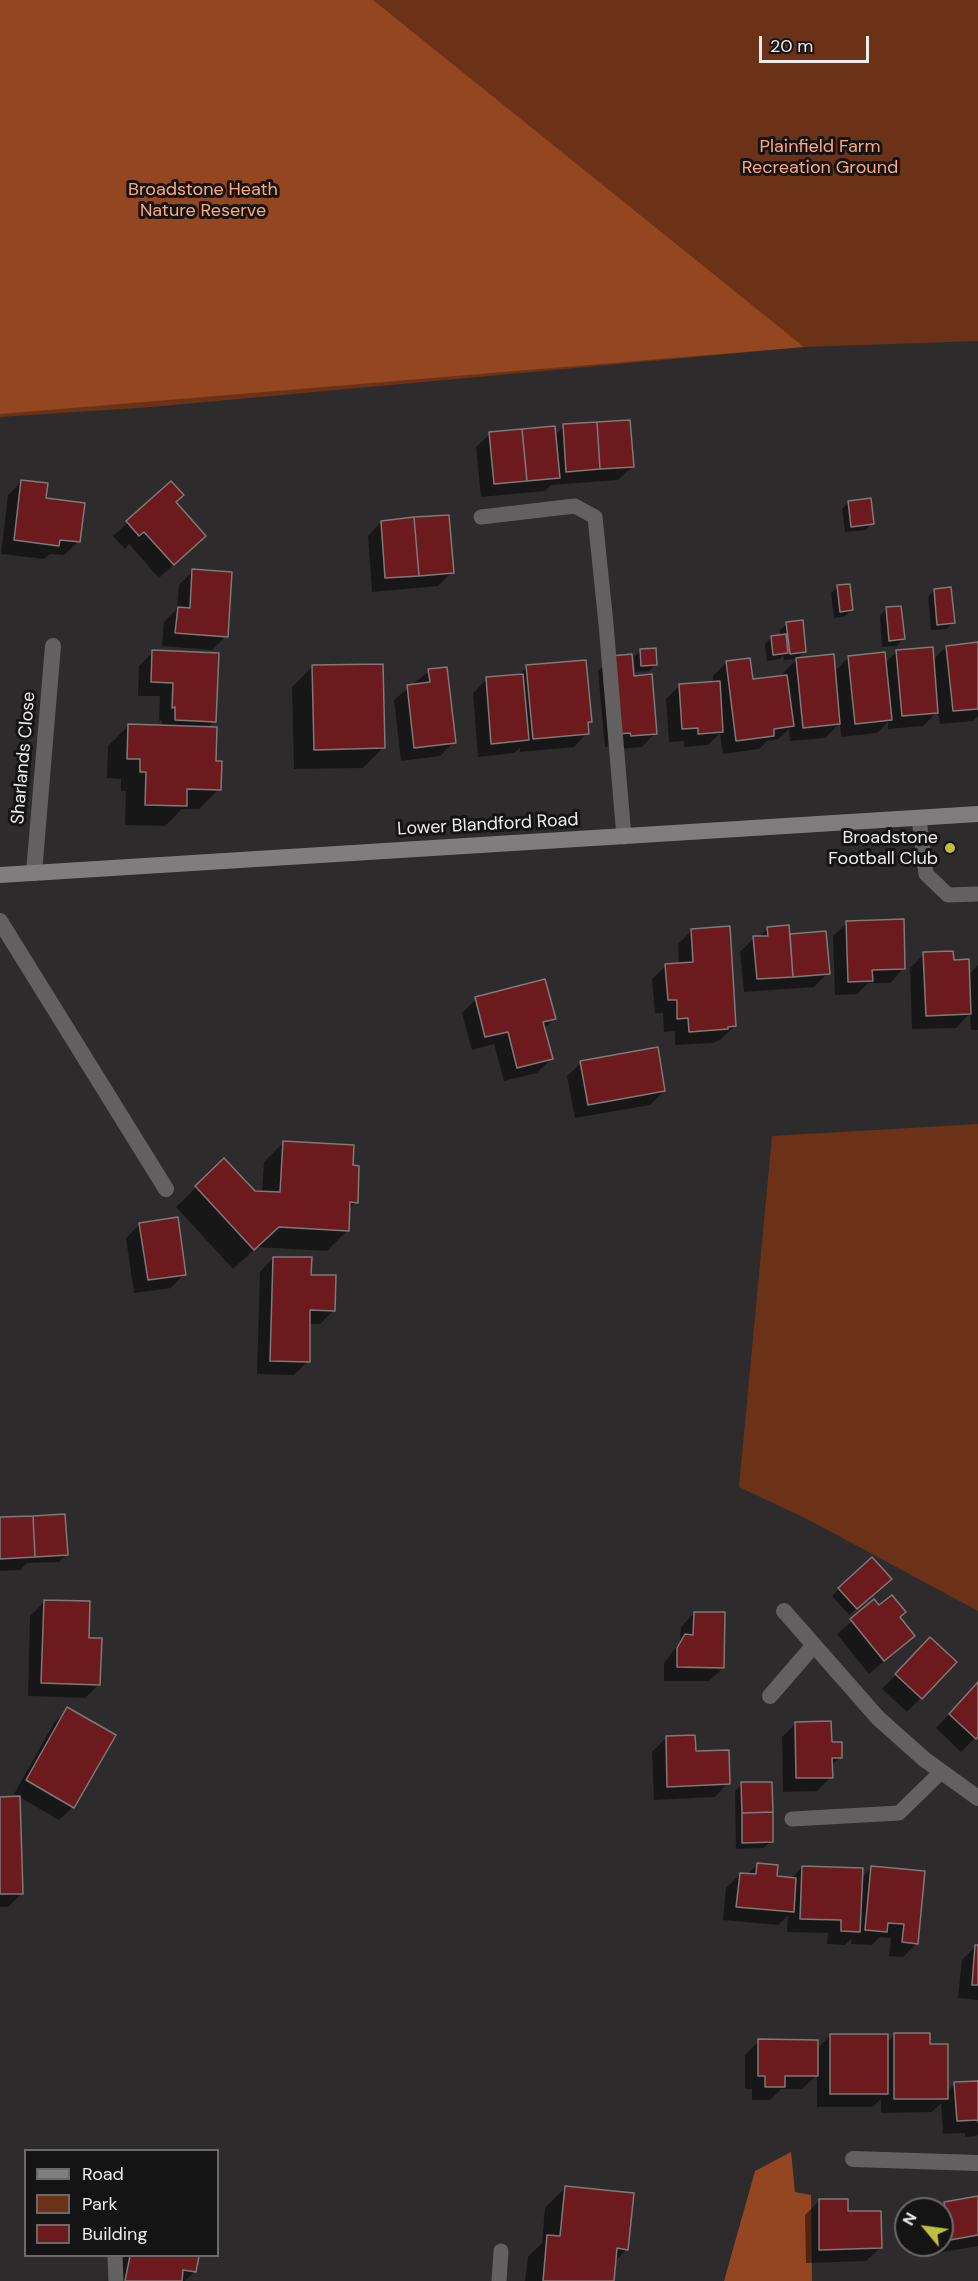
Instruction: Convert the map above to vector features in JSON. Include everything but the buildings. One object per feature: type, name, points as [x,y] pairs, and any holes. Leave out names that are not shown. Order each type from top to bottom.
[{"type":"main road","name":"Lower Blandford Road","points":[[0,876],[978,814]]},
{"type":"street","name":"Sharlands Close","points":[[34,873],[53,646]]},
{"type":"street","points":[[0,921],[166,1189]]},
{"type":"street","points":[[784,1611],[878,1718],[941,1772],[978,1798]]},
{"type":"street","points":[[770,1696],[814,1645]]},
{"type":"street","points":[[853,2159],[978,2163]]},
{"type":"lane","points":[[481,517],[575,506],[595,517],[624,837]]},
{"type":"lane","points":[[919,819],[926,874],[948,895],[978,894]]},
{"type":"lane","points":[[792,1819],[899,1813],[941,1772]]},
{"type":"lane","points":[[498,2281],[501,2250]]},
{"type":"lane","points":[[115,2257],[116,2281]]},
{"type":"green space","name":"Broadstone Heath Nature Reserve","points":[[0,0],[978,0],[978,341],[804,347],[152,407],[0,417]]},
{"type":"green space","name":"Broadstone Heath Nature Reserve","points":[[0,0],[373,0],[804,347],[0,414]]},
{"type":"green space","points":[[978,1124],[978,1611],[809,1520],[739,1487],[772,1136]]},
{"type":"green space","points":[[791,2152],[795,2192],[811,2195],[812,2281],[724,2281],[755,2171]]},
{"type":"place","name":"Broadstone Football Club","points":[[950,848]]},
{"type":"park label","name":"Plainfield Farm Recreation Ground","points":[[820,157]]}]
